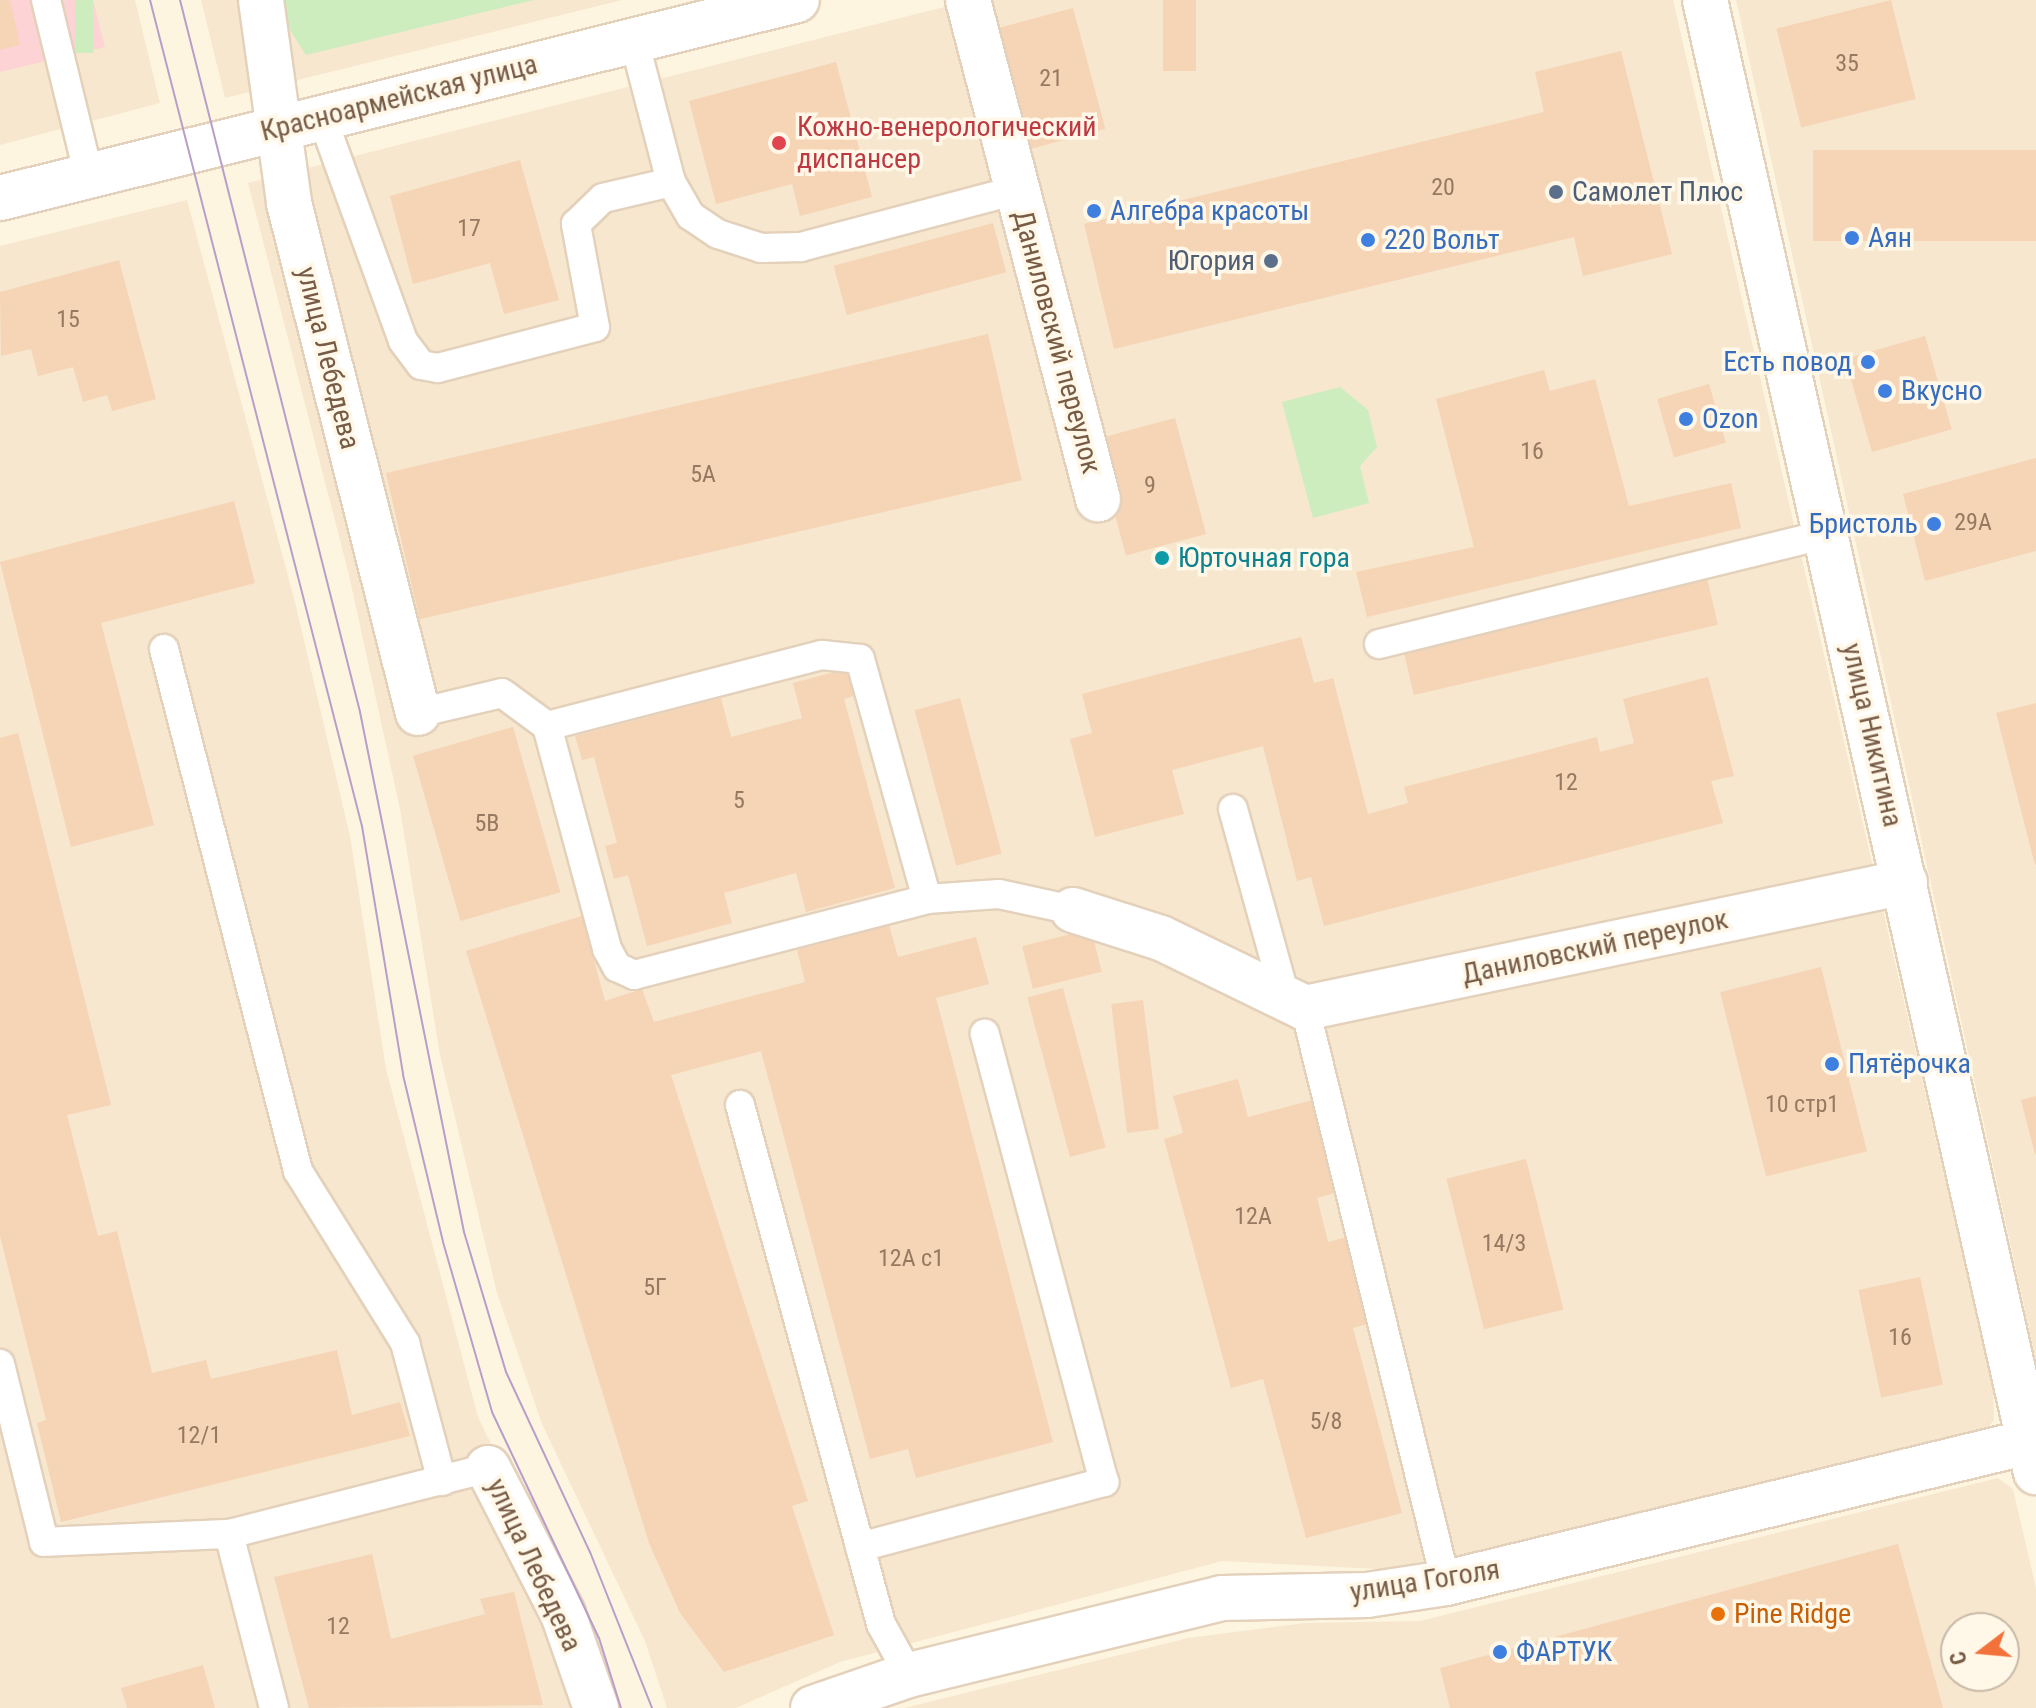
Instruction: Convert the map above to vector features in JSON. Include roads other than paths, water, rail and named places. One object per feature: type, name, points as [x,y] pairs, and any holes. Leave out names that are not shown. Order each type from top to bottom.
[{"type":"street","name":"улица Лебедева","points":[[261,0],[301,122],[289,203],[418,713]]},
{"type":"street","name":"Красноармейская улица","points":[[0,198],[797,0]]},
{"type":"street","name":"Даниловский переулок","points":[[968,0],[1098,499]]},
{"type":"street","name":"улица Никитина","points":[[1705,0],[2034,1451]]},
{"type":"street","name":"Даниловский переулок","points":[[1295,1004],[1905,882]]},
{"type":"street","points":[[1073,910],[1161,938],[1295,1004]]},
{"type":"street","name":"улица Гоголя","points":[[813,1708],[909,1675],[1222,1598],[1367,1595],[1446,1583],[2034,1451]]},
{"type":"street","name":"улица Лебедева","points":[[488,1468],[563,1614],[596,1708]]},
{"type":"lane","points":[[46,0],[89,177]]},
{"type":"lane","points":[[634,40],[671,182],[691,216],[718,234],[761,248],[801,247],[1017,190]]},
{"type":"lane","points":[[301,122],[403,341],[421,365],[438,368],[595,327],[576,224],[603,198],[671,182]]},
{"type":"lane","points":[[1379,644],[1828,534]]},
{"type":"lane","points":[[164,649],[298,1171],[405,1343],[442,1481]]},
{"type":"lane","points":[[547,726],[822,655],[860,659],[927,899]]},
{"type":"lane","points":[[418,713],[502,693],[547,726],[607,949],[617,967],[649,975],[927,899],[999,894],[1073,910]]},
{"type":"lane","points":[[1233,809],[1295,1004],[1446,1583]]},
{"type":"lane","points":[[860,1547],[1104,1482],[985,1034]]},
{"type":"lane","points":[[740,1105],[881,1624],[909,1675]]},
{"type":"lane","points":[[0,1364],[44,1542],[229,1534],[488,1468]]},
{"type":"lane","points":[[229,1534],[274,1708]]},
{"type":"tram line","points":[[150,0],[362,826],[403,1075],[443,1242],[492,1412],[599,1638],[621,1708]]},
{"type":"tram line","points":[[180,0],[360,712],[464,1232],[506,1372],[590,1552],[652,1708]]},
{"type":"place","name":"Кожно-венерологический диспансер","points":[[779,143]]},
{"type":"place","name":"Самолет Плюс","points":[[1556,192]]},
{"type":"place","name":"Алгебра красоты","points":[[1094,211]]},
{"type":"place","name":"Аян","points":[[1852,238]]},
{"type":"place","name":"220 Вольт","points":[[1368,240]]},
{"type":"place","name":"Югория","points":[[1271,261]]},
{"type":"place","name":"Есть повод","points":[[1868,362]]},
{"type":"place","name":"Вкусно","points":[[1885,391]]},
{"type":"place","name":"Ozon","points":[[1686,419]]},
{"type":"place","name":"Бристоль","points":[[1934,524]]},
{"type":"place","name":"Юрточная гора","points":[[1162,558]]},
{"type":"place","name":"Пятёрочка","points":[[1832,1064]]},
{"type":"place","name":"Pine Ridge","points":[[1718,1614]]},
{"type":"place","name":"ФАРТУК","points":[[1500,1652]]}]
